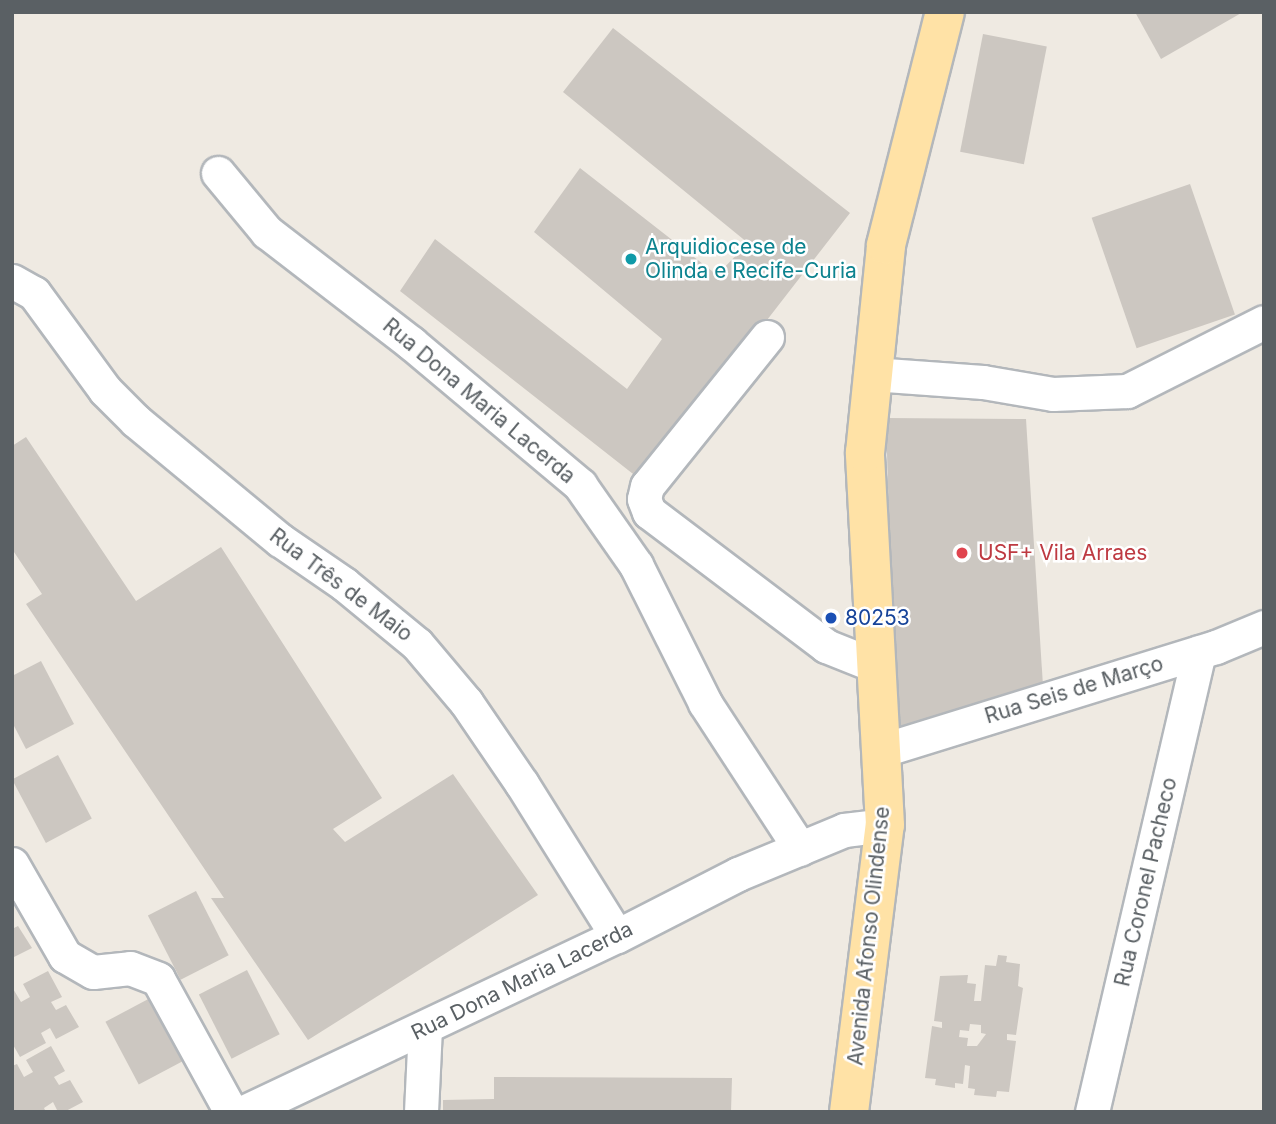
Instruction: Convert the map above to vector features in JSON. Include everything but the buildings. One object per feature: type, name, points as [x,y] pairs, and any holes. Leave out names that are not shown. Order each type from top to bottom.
[{"type":"main road","name":"Avenida Afonso Olindense","points":[[849,1112],[886,825],[865,453],[886,246],[944,12]]},
{"type":"street","name":"Rua Dona Maria Lacerda","points":[[218,173],[268,232],[411,343],[580,485],[636,565],[705,703],[800,849]]},
{"type":"street","name":"Rua Três de Maio","points":[[12,281],[34,293],[106,390],[136,421],[280,540],[344,584],[417,643],[466,702],[522,784],[617,936]]},
{"type":"street","points":[[872,374],[983,382],[1053,394],[1127,391],[1264,322]]},
{"type":"street","points":[[766,337],[647,486],[645,499],[649,513],[826,646],[876,666]]},
{"type":"street","name":"Rua Seis de Março","points":[[883,750],[1199,652],[1264,627]]},
{"type":"street","name":"Rua Coronel Pacheco","points":[[1093,1112],[1199,652]]},
{"type":"street","name":"Rua Dona Maria Lacerda","points":[[244,1112],[617,936],[738,874],[844,830],[886,825]]},
{"type":"street","points":[[12,864],[65,956],[93,972],[130,968],[158,979],[231,1112]]},
{"type":"street","points":[[421,1112],[425,1028]]},
{"type":"place","name":"Arquidiocese de Olinda e Recife-Curia","points":[[631,259]]},
{"type":"place","name":"USF+ Vila Arraes","points":[[962,553]]},
{"type":"place","name":"80253","points":[[831,618]]}]
